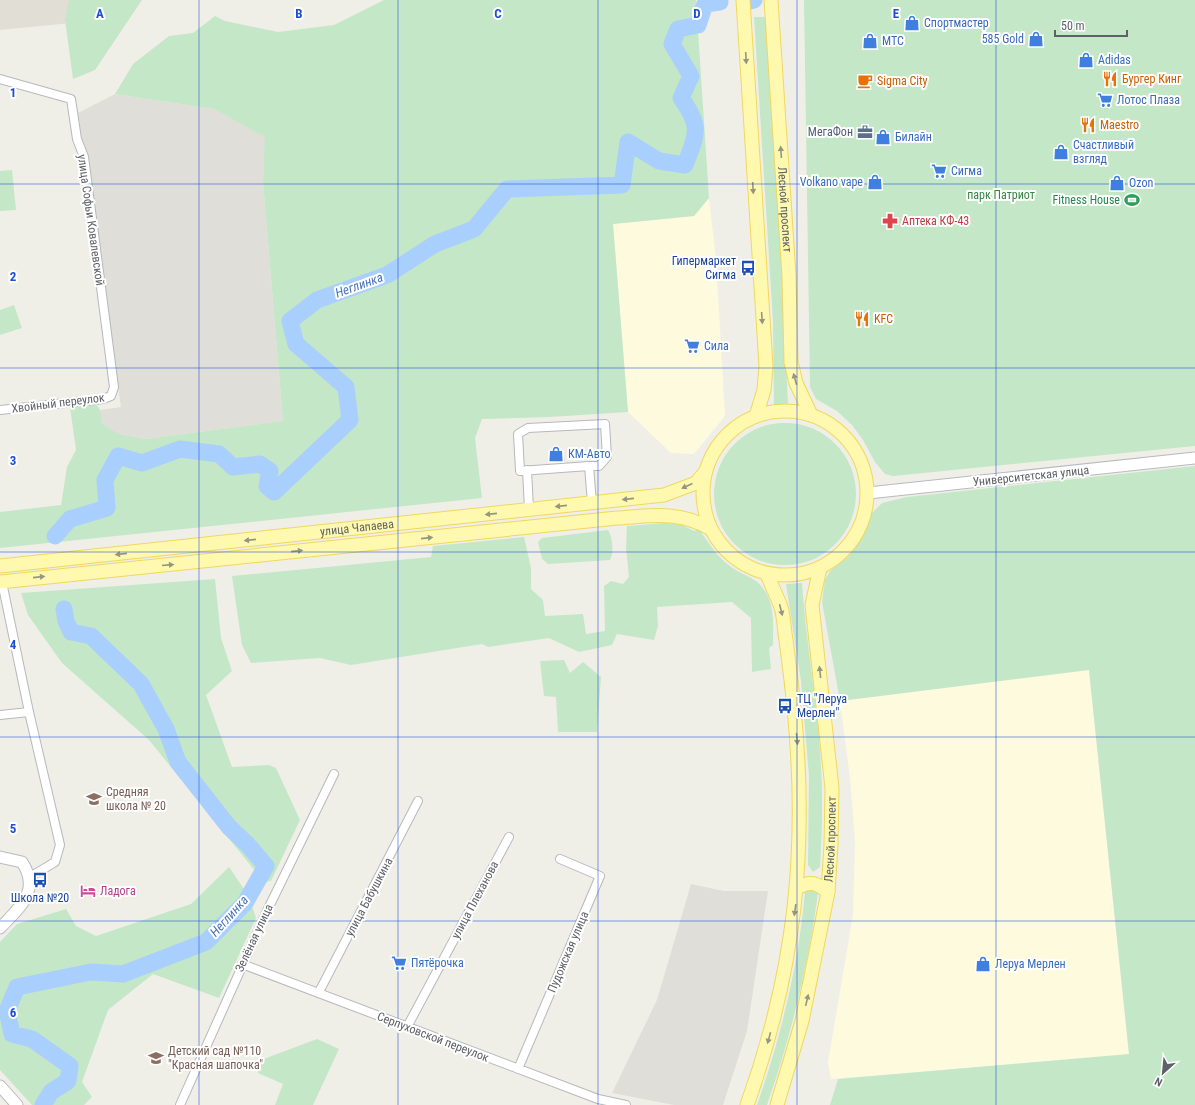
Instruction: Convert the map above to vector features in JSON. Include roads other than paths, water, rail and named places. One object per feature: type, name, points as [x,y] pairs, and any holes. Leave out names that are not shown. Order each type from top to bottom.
[{"type":"main road","points":[[742,0],[766,366],[764,390],[756,416]]},
{"type":"main road","name":"Лесной проспект","points":[[771,0],[789,276],[791,362],[796,383],[811,415]]},
{"type":"main road","points":[[791,411],[811,415],[830,424],[845,437],[858,454],[865,473],[868,494],[862,524],[855,538],[845,550],[820,568],[794,575],[767,574],[744,564],[725,549],[711,529],[704,504],[703,490],[706,471],[713,454],[723,439],[737,427],[756,416],[772,412],[791,411]]},
{"type":"main road","name":"улица Чапаева","points":[[0,566],[529,509],[664,496],[696,483],[706,471]]},
{"type":"main road","name":"улица Чапаева","points":[[1,582],[617,518],[673,515],[694,520],[711,529]]},
{"type":"main road","name":"Лесной проспект","points":[[777,1105],[802,1021],[828,892],[830,868],[832,788],[812,605],[820,568]]},
{"type":"main road","points":[[747,1105],[776,1013],[787,960],[799,868],[799,756],[793,696],[782,608],[767,574]]},
{"type":"main road","points":[[799,868],[815,876],[823,874],[830,868]]},
{"type":"main road","points":[[797,888],[805,883],[813,882],[828,892]]},
{"type":"street","name":"улица Софьи Ковалевской","points":[[0,79],[71,99],[77,140],[84,157],[109,344]]},
{"type":"street","name":"Хвойный переулок","points":[[0,410],[95,400],[111,396],[114,387],[109,344]]},
{"type":"street","points":[[605,424],[608,457],[599,466],[589,466],[520,471],[518,434],[528,428],[605,424]]},
{"type":"street","name":"Университетская улица","points":[[868,494],[1195,458]]},
{"type":"street","points":[[589,466],[592,503]]},
{"type":"street","points":[[527,470],[529,509]]},
{"type":"street","points":[[1,582],[28,712],[60,845],[55,862],[30,877]]},
{"type":"street","points":[[0,715],[28,712]]},
{"type":"street","name":"Зелёная улица","points":[[180,1105],[242,964],[334,774]]},
{"type":"street","name":"улица Бабушкина","points":[[319,992],[418,801]]},
{"type":"street","name":"улица Плеханова","points":[[407,1027],[509,837]]},
{"type":"street","points":[[0,858],[22,862],[30,877],[28,896],[0,928]]},
{"type":"street","name":"Пудожская улица","points":[[518,1069],[600,876],[560,859]]},
{"type":"street","name":"Серпуховской переулок","points":[[242,964],[598,1099],[626,1105]]},
{"type":"street","points":[[2,1088],[16,1105]]},
{"type":"waterway","name":"Неглинка","points":[[750,1],[754,0]]},
{"type":"waterway","name":"Неглинка","points":[[55,536],[70,519],[107,508],[105,480],[118,456],[142,463],[180,449],[219,454],[233,467],[260,464],[270,471],[267,486],[274,492],[350,420],[346,387],[296,344],[290,321],[317,300],[387,275],[435,244],[474,229],[507,189],[622,185],[628,142],[659,161],[685,165],[695,138],[695,124],[688,108],[681,98],[691,76],[672,44],[678,29],[698,25],[705,4],[720,2]]},
{"type":"waterway","name":"Неглинка","points":[[43,1105],[51,1092],[68,1081],[70,1066],[32,1039],[12,1034],[7,1011],[17,987],[91,972],[123,974],[206,942],[245,903],[266,866],[248,845],[229,827],[178,762],[166,729],[141,684],[91,636],[71,632],[66,621],[64,609]]},
{"type":"place","name":"Спортмастер","points":[[912,23]]},
{"type":"place","name":"585 Gold","points":[[1036,39]]},
{"type":"place","name":"МТС","points":[[870,41]]},
{"type":"place","name":"Adidas","points":[[1086,60]]},
{"type":"place","name":"Бургер Кинг","points":[[1110,79]]},
{"type":"place","name":"Sigma City","points":[[865,81]]},
{"type":"place","name":"Лотос Плаза","points":[[1105,100]]},
{"type":"place","name":"Maestro","points":[[1088,125]]},
{"type":"place","name":"МегаФон","points":[[865,132]]},
{"type":"place","name":"Билайн","points":[[883,137]]},
{"type":"place","name":"Счастливый взгляд","points":[[1061,152]]},
{"type":"place","name":"Сигма","points":[[939,171]]},
{"type":"place","name":"Volkano vape","points":[[875,182]]},
{"type":"place","name":"Ozon","points":[[1117,183]]},
{"type":"place","name":"Fitness House","points":[[1132,200]]},
{"type":"place","name":"Аптека КФ-43","points":[[890,221]]},
{"type":"place","name":"Гипермаркет Сигма","points":[[748,268]]},
{"type":"place","name":"KFC","points":[[862,319]]},
{"type":"place","name":"Сила","points":[[692,346]]},
{"type":"place","name":"КМ-Авто","points":[[556,454]]},
{"type":"place","name":"ТЦ \"Леруа Мерлен\"","points":[[785,706]]},
{"type":"place","name":"Средняя школа № 20","points":[[94,799]]},
{"type":"place","name":"Школа №20","points":[[40,880]]},
{"type":"place","name":"Ладога","points":[[88,891]]},
{"type":"place","name":"Пятёрочка","points":[[399,963]]},
{"type":"place","name":"Леруа Мерлен","points":[[983,964]]},
{"type":"place","name":"Детский сад №110 \"Красная шапочка\"","points":[[156,1058]]},
{"type":"park label","name":"парк Патриот","points":[[1001,195]]}]
